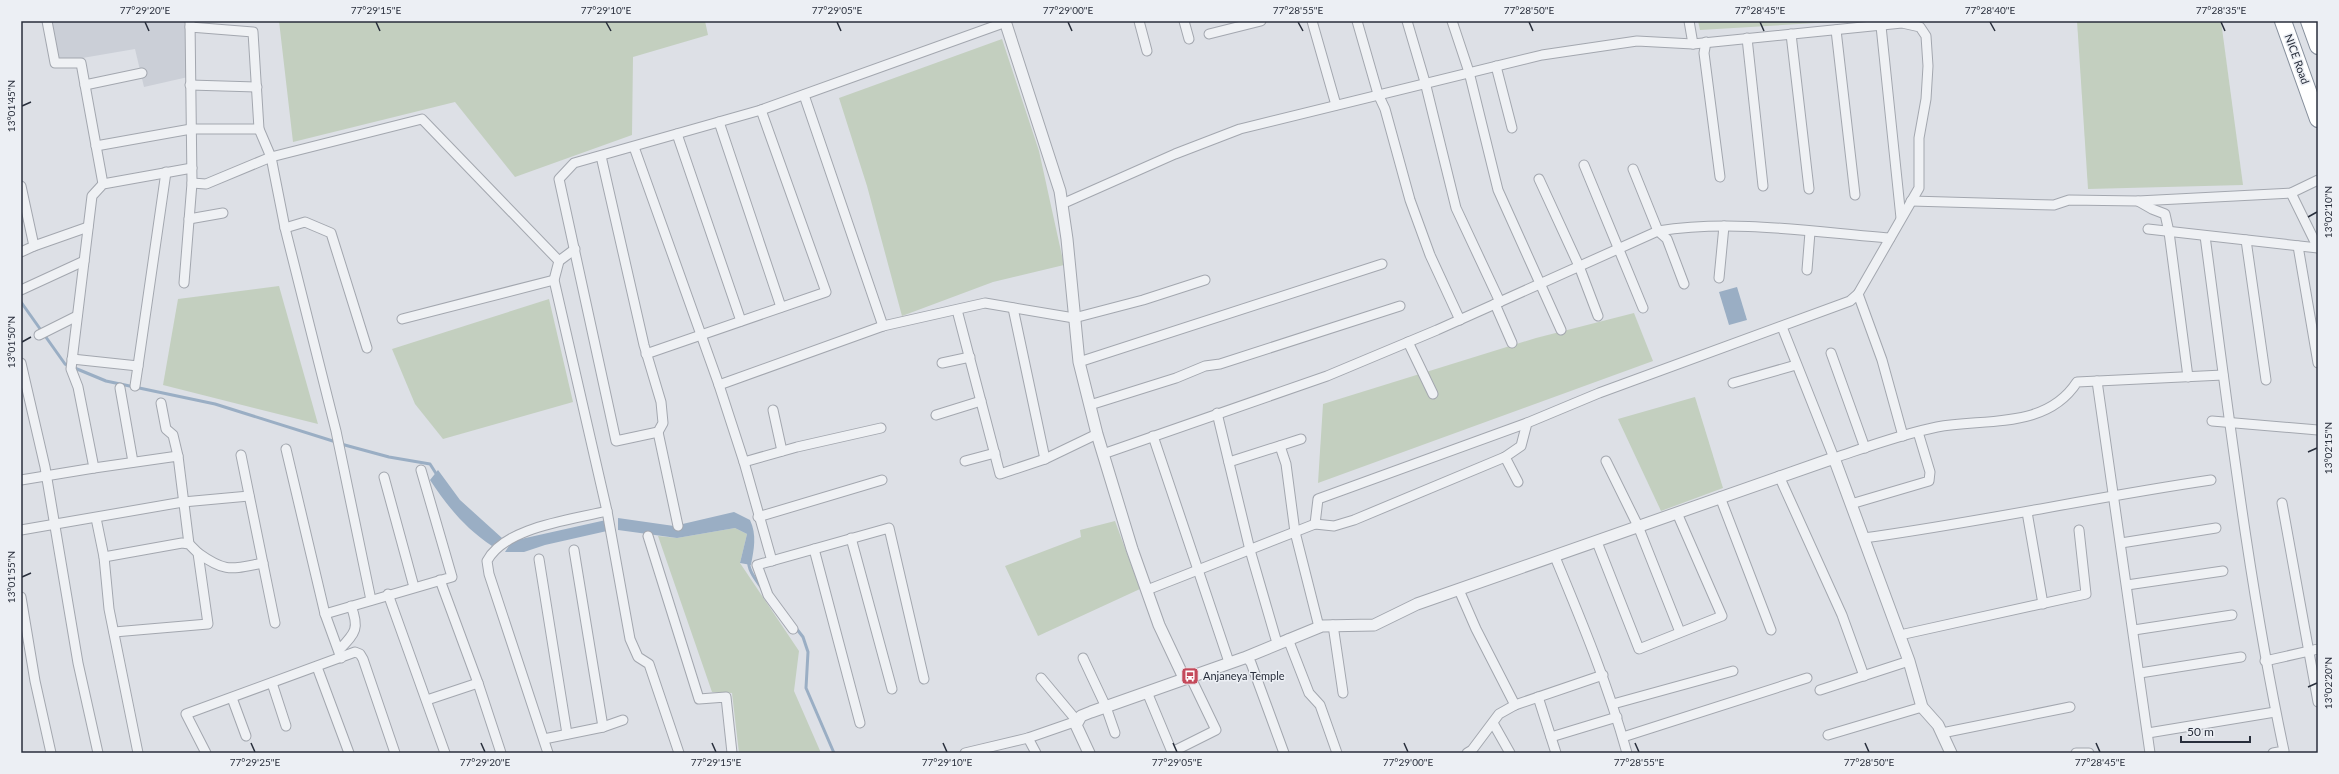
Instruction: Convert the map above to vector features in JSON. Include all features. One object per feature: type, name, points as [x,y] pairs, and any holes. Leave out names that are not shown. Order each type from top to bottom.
[{"type":"highway","name":"NICE Road","points":[[2283,21],[2318,119]]},
{"type":"highway","points":[[2309,21],[2318,46]]},
{"type":"street","points":[[47,21],[55,63],[81,63],[103,184]]},
{"type":"street","points":[[1138,21],[1147,51]]},
{"type":"street","points":[[1184,21],[1189,39]]},
{"type":"street","points":[[1209,34],[1261,21]]},
{"type":"street","points":[[1312,21],[1336,105]]},
{"type":"street","points":[[1357,21],[1378,94],[1385,109],[1415,213],[1430,255],[1460,320]]},
{"type":"street","points":[[1407,21],[1425,82],[1456,208],[1497,303],[1512,343]]},
{"type":"street","points":[[1452,21],[1469,72],[1498,190],[1560,330]]},
{"type":"street","points":[[1689,21],[1693,44]]},
{"type":"street","points":[[658,432],[616,441],[559,179],[574,163],[761,110],[1006,22],[1045,139],[1062,204],[1068,239],[1074,318],[1080,362],[1097,434],[1118,507],[1159,625],[1216,730],[1172,752],[1147,692]]},
{"type":"street","points":[[1062,204],[1175,154],[1240,129],[1425,82],[1542,55],[1637,41],[1693,44],[1881,26],[1902,22],[1920,27],[1926,36],[1928,66],[1926,100],[1918,138],[1919,188],[1858,294],[1850,301],[1599,393],[1527,423],[1318,499],[1315,524]]},
{"type":"street","points":[[184,283],[192,182],[190,24],[253,32],[259,129],[271,157],[286,228],[339,443],[371,600]]},
{"type":"street","points":[[1881,26],[1901,218]]},
{"type":"street","points":[[1836,30],[1855,195]]},
{"type":"street","points":[[1792,34],[1809,190]]},
{"type":"street","points":[[1747,38],[1763,186]]},
{"type":"street","points":[[1706,42],[1704,53],[1720,177]]},
{"type":"street","points":[[1496,66],[1512,128]]},
{"type":"street","points":[[85,85],[142,73]]},
{"type":"street","points":[[190,85],[257,87]]},
{"type":"street","points":[[804,95],[883,326]]},
{"type":"street","points":[[646,354],[826,292],[761,110]]},
{"type":"street","points":[[192,182],[206,184],[271,157],[422,119],[559,261]]},
{"type":"street","points":[[719,122],[781,307]]},
{"type":"street","points":[[96,146],[191,129],[259,129]]},
{"type":"street","points":[[677,134],[741,321]]},
{"type":"street","points":[[634,147],[719,385],[744,462],[758,517],[772,561]]},
{"type":"street","points":[[601,156],[646,354],[661,402],[663,423],[658,432],[678,526]]},
{"type":"street","points":[[1584,165],[1617,249],[1643,308]]},
{"type":"street","points":[[94,468],[78,387],[71,369],[92,196],[103,184],[192,168]]},
{"type":"street","points":[[1633,169],[1658,231],[1667,239],[1684,284]]},
{"type":"street","points":[[135,386],[166,172]]},
{"type":"street","points":[[1540,179],[1579,266],[1598,316]]},
{"type":"street","points":[[1911,201],[2054,205],[2069,200],[2138,200],[2291,193],[2318,180]]},
{"type":"street","points":[[21,186],[34,246]]},
{"type":"street","points":[[2291,193],[2318,248]]},
{"type":"street","points":[[2138,200],[2152,209],[2165,214],[2169,232],[2188,377]]},
{"type":"street","points":[[189,220],[223,213]]},
{"type":"street","points":[[286,228],[305,222],[331,233],[367,348]]},
{"type":"street","points":[[21,252],[88,226]]},
{"type":"street","points":[[1103,454],[1217,413],[1327,376],[1460,320],[1658,231],[1687,226],[1724,226],[1890,238]]},
{"type":"street","points":[[1719,278],[1724,226]]},
{"type":"street","points":[[2148,229],[2318,248]]},
{"type":"street","points":[[1807,270],[1810,232]]},
{"type":"street","points":[[2205,236],[2223,375],[2265,661],[2284,752],[2274,753]]},
{"type":"street","points":[[2246,240],[2266,380]]},
{"type":"street","points":[[2298,246],[2318,363]]},
{"type":"street","points":[[575,249],[559,261],[554,280],[606,511],[630,639],[638,657],[649,664],[679,753]]},
{"type":"street","points":[[21,290],[84,260]]},
{"type":"street","points":[[1080,362],[1382,264]]},
{"type":"street","points":[[402,319],[554,280]]},
{"type":"street","points":[[719,385],[883,326],[986,303],[1074,318],[1143,300],[1205,280]]},
{"type":"street","points":[[1858,294],[1882,360],[1903,436]]},
{"type":"street","points":[[1090,405],[1176,378],[1205,366],[1220,364],[1400,306]]},
{"type":"street","points":[[1013,308],[1045,459]]},
{"type":"street","points":[[957,310],[1000,474],[1045,459],[1097,434]]},
{"type":"street","points":[[40,335],[77,316]]},
{"type":"street","points":[[1782,327],[1864,538],[1909,661],[1922,707],[1942,734],[1951,753]]},
{"type":"street","points":[[1408,342],[1433,394]]},
{"type":"street","points":[[1831,353],[1865,448]]},
{"type":"street","points":[[942,362],[970,357]]},
{"type":"street","points":[[72,359],[138,366]]},
{"type":"street","points":[[21,364],[55,525],[78,663],[98,753]]},
{"type":"street","points":[[1733,383],[1796,365]]},
{"type":"street","points":[[1089,753],[1076,728],[1077,721],[1081,716],[1229,662],[1244,658],[1277,643],[1319,627],[1333,625],[1374,625],[1417,604],[1555,557],[1779,476],[1903,436],[1937,427],[2020,419],[2050,408],[2070,393],[2077,382],[2223,375]]},
{"type":"street","points":[[2097,381],[2134,630],[2150,753]]},
{"type":"street","points":[[120,388],[133,462]]},
{"type":"street","points":[[936,415],[981,402]]},
{"type":"street","points":[[161,403],[166,429],[173,435],[178,456],[189,544],[198,553],[215,565],[228,569],[263,563]]},
{"type":"street","points":[[773,410],[782,451]]},
{"type":"street","points":[[1217,413],[1250,550],[1277,643]]},
{"type":"street","points":[[2212,421],[2318,430]]},
{"type":"street","points":[[1147,590],[1199,571],[1315,524],[1334,526],[1354,520],[1505,457],[1521,446],[1527,423]]},
{"type":"street","points":[[744,462],[782,451],[881,428]]},
{"type":"street","points":[[1851,504],[1929,481],[1930,472],[1918,432]]},
{"type":"street","points":[[1153,436],[1229,662]]},
{"type":"street","points":[[1229,462],[1302,439]]},
{"type":"street","points":[[1280,446],[1286,464],[1295,532],[1319,627]]},
{"type":"street","points":[[286,449],[325,614],[340,654]]},
{"type":"street","points":[[965,461],[995,452]]},
{"type":"street","points":[[241,455],[275,623]]},
{"type":"street","points":[[21,480],[178,456]]},
{"type":"street","points":[[1505,457],[1518,482]]},
{"type":"street","points":[[1606,461],[1638,526],[1680,632]]},
{"type":"street","points":[[325,614],[388,594],[452,577],[421,470]]},
{"type":"street","points":[[1779,476],[1842,615],[1864,676]]},
{"type":"street","points":[[384,477],[414,587]]},
{"type":"street","points":[[758,517],[882,480]]},
{"type":"street","points":[[1864,538],[2027,512],[2114,494],[2211,480]]},
{"type":"street","points":[[21,530],[183,502],[250,496]]},
{"type":"street","points":[[1720,497],[1771,630]]},
{"type":"street","points":[[2282,503],[2307,651],[2318,702]]},
{"type":"street","points":[[548,753],[489,574],[487,561],[502,542],[520,533],[606,511]]},
{"type":"street","points":[[1597,542],[1639,649],[1722,616],[1677,512]]},
{"type":"street","points":[[2027,512],[2043,604]]},
{"type":"street","points":[[96,518],[104,557],[114,632],[138,753]]},
{"type":"street","points":[[793,629],[768,595],[757,564],[889,528],[924,679]]},
{"type":"street","points":[[2121,543],[2216,528]]},
{"type":"street","points":[[1900,636],[2086,594],[2079,530]]},
{"type":"street","points":[[648,536],[699,699],[726,697],[732,753]]},
{"type":"street","points":[[851,538],[892,689]]},
{"type":"street","points":[[104,557],[182,543],[189,544]]},
{"type":"street","points":[[814,549],[860,723]]},
{"type":"street","points":[[574,550],[603,727]]},
{"type":"street","points":[[114,632],[208,624],[198,553]]},
{"type":"street","points":[[1555,557],[1603,675],[1627,753]]},
{"type":"street","points":[[539,559],[567,734]]},
{"type":"street","points":[[2127,585],[2223,571]]},
{"type":"street","points":[[440,580],[478,683],[501,753]]},
{"type":"street","points":[[1459,590],[1476,629],[1515,705]]},
{"type":"street","points":[[388,594],[445,753]]},
{"type":"street","points":[[21,597],[35,681],[51,753]]},
{"type":"street","points":[[340,654],[355,632],[357,625],[351,606]]},
{"type":"street","points":[[2134,630],[2232,615]]},
{"type":"street","points":[[1333,625],[1343,693]]},
{"type":"street","points":[[1288,639],[1309,693],[1320,706],[1338,753]]},
{"type":"street","points":[[2265,661],[2318,649]]},
{"type":"street","points":[[206,753],[186,714],[317,667],[340,654],[354,652],[360,654],[395,753]]},
{"type":"street","points":[[2140,673],[2242,657]]},
{"type":"street","points":[[1083,658],[1106,707],[1115,733]]},
{"type":"street","points":[[1244,658],[1248,659],[1251,663],[1284,753]]},
{"type":"street","points":[[1820,690],[1909,661]]},
{"type":"street","points":[[317,667],[349,753]]},
{"type":"street","points":[[1613,704],[1733,671]]},
{"type":"street","points":[[1467,753],[1472,750],[1499,714],[1515,705],[1603,675]]},
{"type":"street","points":[[1041,678],[1077,721]]},
{"type":"street","points":[[1623,737],[1807,678]]},
{"type":"street","points":[[272,683],[286,726]]},
{"type":"street","points":[[427,700],[478,683]]},
{"type":"street","points":[[232,698],[246,736]]},
{"type":"street","points":[[1538,698],[1556,753]]},
{"type":"street","points":[[1828,735],[1922,707]]},
{"type":"street","points":[[1942,734],[2070,707]]},
{"type":"street","points":[[2148,733],[2275,712]]},
{"type":"street","points":[[1551,737],[1617,718]]},
{"type":"street","points":[[544,740],[603,727],[623,720]]},
{"type":"street","points":[[965,753],[1028,738],[1077,721]]},
{"type":"street","points":[[1493,723],[1510,753]]},
{"type":"street","points":[[1028,738],[1036,753]]},
{"type":"street","points":[[2076,753],[2089,753]]},
{"type":"shaded area","points":[[52,21],[187,21],[188,77],[144,87],[135,49],[59,62]]},
{"type":"green space","points":[[279,21],[705,21],[708,35],[633,57],[632,135],[515,177],[455,102],[293,142]]},
{"type":"green space","points":[[1698,21],[1849,21],[1700,30]]},
{"type":"green space","points":[[2077,21],[2221,21],[2243,185],[2088,189]]},
{"type":"green space","points":[[1002,39],[1039,151],[1064,265],[993,282],[902,316],[867,186],[839,98]]},
{"type":"green space","points":[[279,286],[318,424],[163,385],[178,299]]},
{"type":"green space","points":[[549,299],[573,402],[443,439],[415,404],[392,349]]},
{"type":"green space","points":[[1634,313],[1653,361],[1318,483],[1323,404],[1536,338]]},
{"type":"green space","points":[[1695,397],[1723,488],[1661,511],[1618,419]]},
{"type":"green space","points":[[1115,521],[1140,589],[1038,636],[1005,566],[1081,537],[1080,530]]},
{"type":"green space","points":[[735,528],[747,534],[740,563],[799,651],[794,691],[821,753],[739,753],[732,693],[712,692],[658,536],[677,538]]},
{"type":"water","points":[[1737,287],[1747,320],[1729,325],[1719,292]]},
{"type":"water","points":[[438,470],[460,500],[502,538],[492,546],[465,524],[443,499],[430,480]]},
{"type":"water","points":[[734,512],[750,520],[754,531],[751,565],[740,563],[747,534],[735,528],[677,538],[618,530],[618,518],[674,526]]},
{"type":"water","points":[[606,520],[607,531],[545,545],[524,552],[505,552],[512,541]]},
{"type":"waterway","points":[[21,302],[65,364],[106,381],[215,404],[336,442]]},
{"type":"waterway","points":[[341,444],[389,457],[430,464],[437,475]]},
{"type":"waterway","points":[[749,560],[749,567],[754,578],[761,587]]},
{"type":"waterway","points":[[796,628],[803,637],[808,652],[806,688],[834,753]]},
{"type":"place","name":"Anjaneya Temple","points":[[1190,676]]}]
